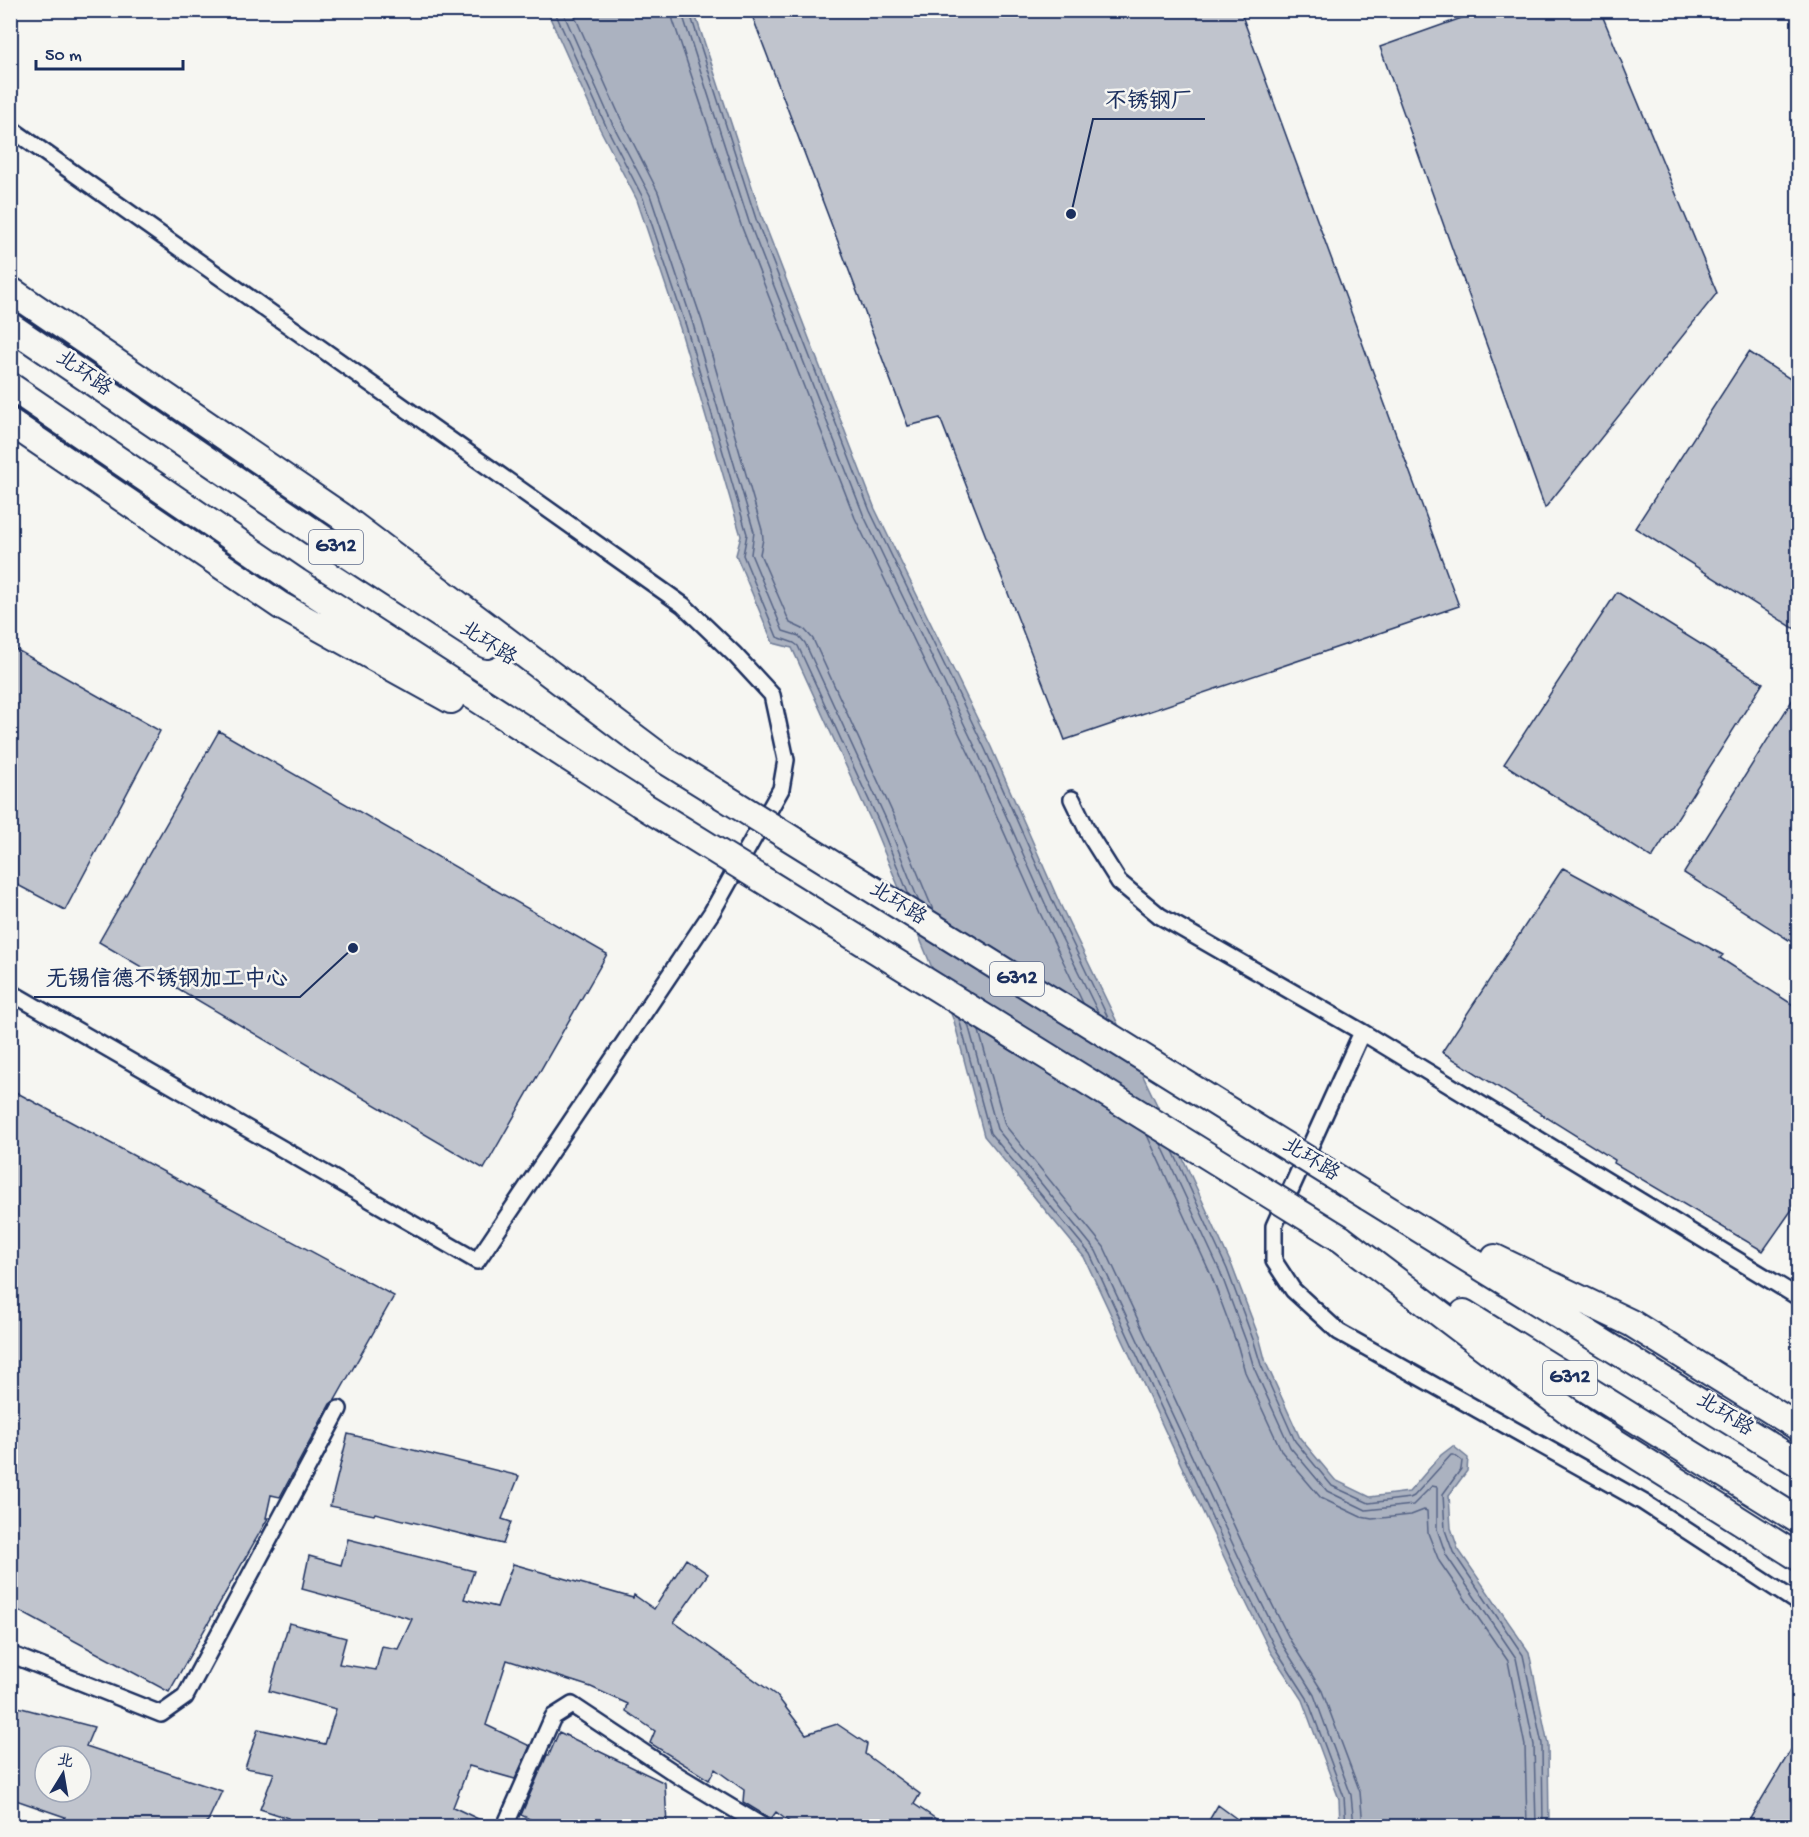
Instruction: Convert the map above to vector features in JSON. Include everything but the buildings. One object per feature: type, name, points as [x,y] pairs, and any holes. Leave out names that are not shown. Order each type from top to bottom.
[{"type":"highway","points":[[10,290],[341,516],[666,761]]},
{"type":"highway","name":"北环路","points":[[10,326],[325,540],[666,761],[1798,1463]]},
{"type":"highway","name":"G312","points":[[10,386],[297,582],[639,803],[1798,1520]]},
{"type":"highway","points":[[10,422],[281,606],[639,803]]},
{"type":"highway","points":[[1368,1197],[1631,1323],[1798,1427]]},
{"type":"highway","points":[[1341,1238],[1583,1422],[1798,1557]]},
{"type":"street","points":[[10,128],[683,605],[735,655],[772,695],[786,760],[781,789],[712,912],[477,1261],[10,993]]},
{"type":"street","points":[[1072,799],[1090,836],[1119,882],[1160,916],[1362,1032],[1798,1297]]},
{"type":"street","points":[[1362,1032],[1274,1226],[1274,1261],[1293,1290],[1339,1332],[1643,1502],[1798,1603]]},
{"type":"street","points":[[10,1654],[161,1714],[185,1697],[339,1409]]},
{"type":"street","points":[[505,1827],[553,1718],[572,1705],[679,1776],[762,1827]]},
{"type":"water","points":[[547,11],[694,11],[762,217],[875,509],[991,747],[1060,904],[1186,1165],[1232,1266],[1260,1340],[1266,1363],[1300,1438],[1335,1480],[1370,1497],[1409,1492],[1441,1455],[1453,1446],[1468,1458],[1467,1471],[1449,1495],[1451,1528],[1458,1549],[1529,1652],[1548,1744],[1549,1826],[1340,1826],[1339,1799],[1302,1700],[1270,1651],[1231,1572],[1084,1257],[984,1136],[954,1021],[873,825],[792,648],[773,643],[736,555],[741,536],[680,328],[637,200],[600,129]]},
{"type":"place","name":"不锈钢厂","points":[[1071,214]]},
{"type":"place","name":"无锡信德不锈钢加工中心","points":[[353,948]]}]
